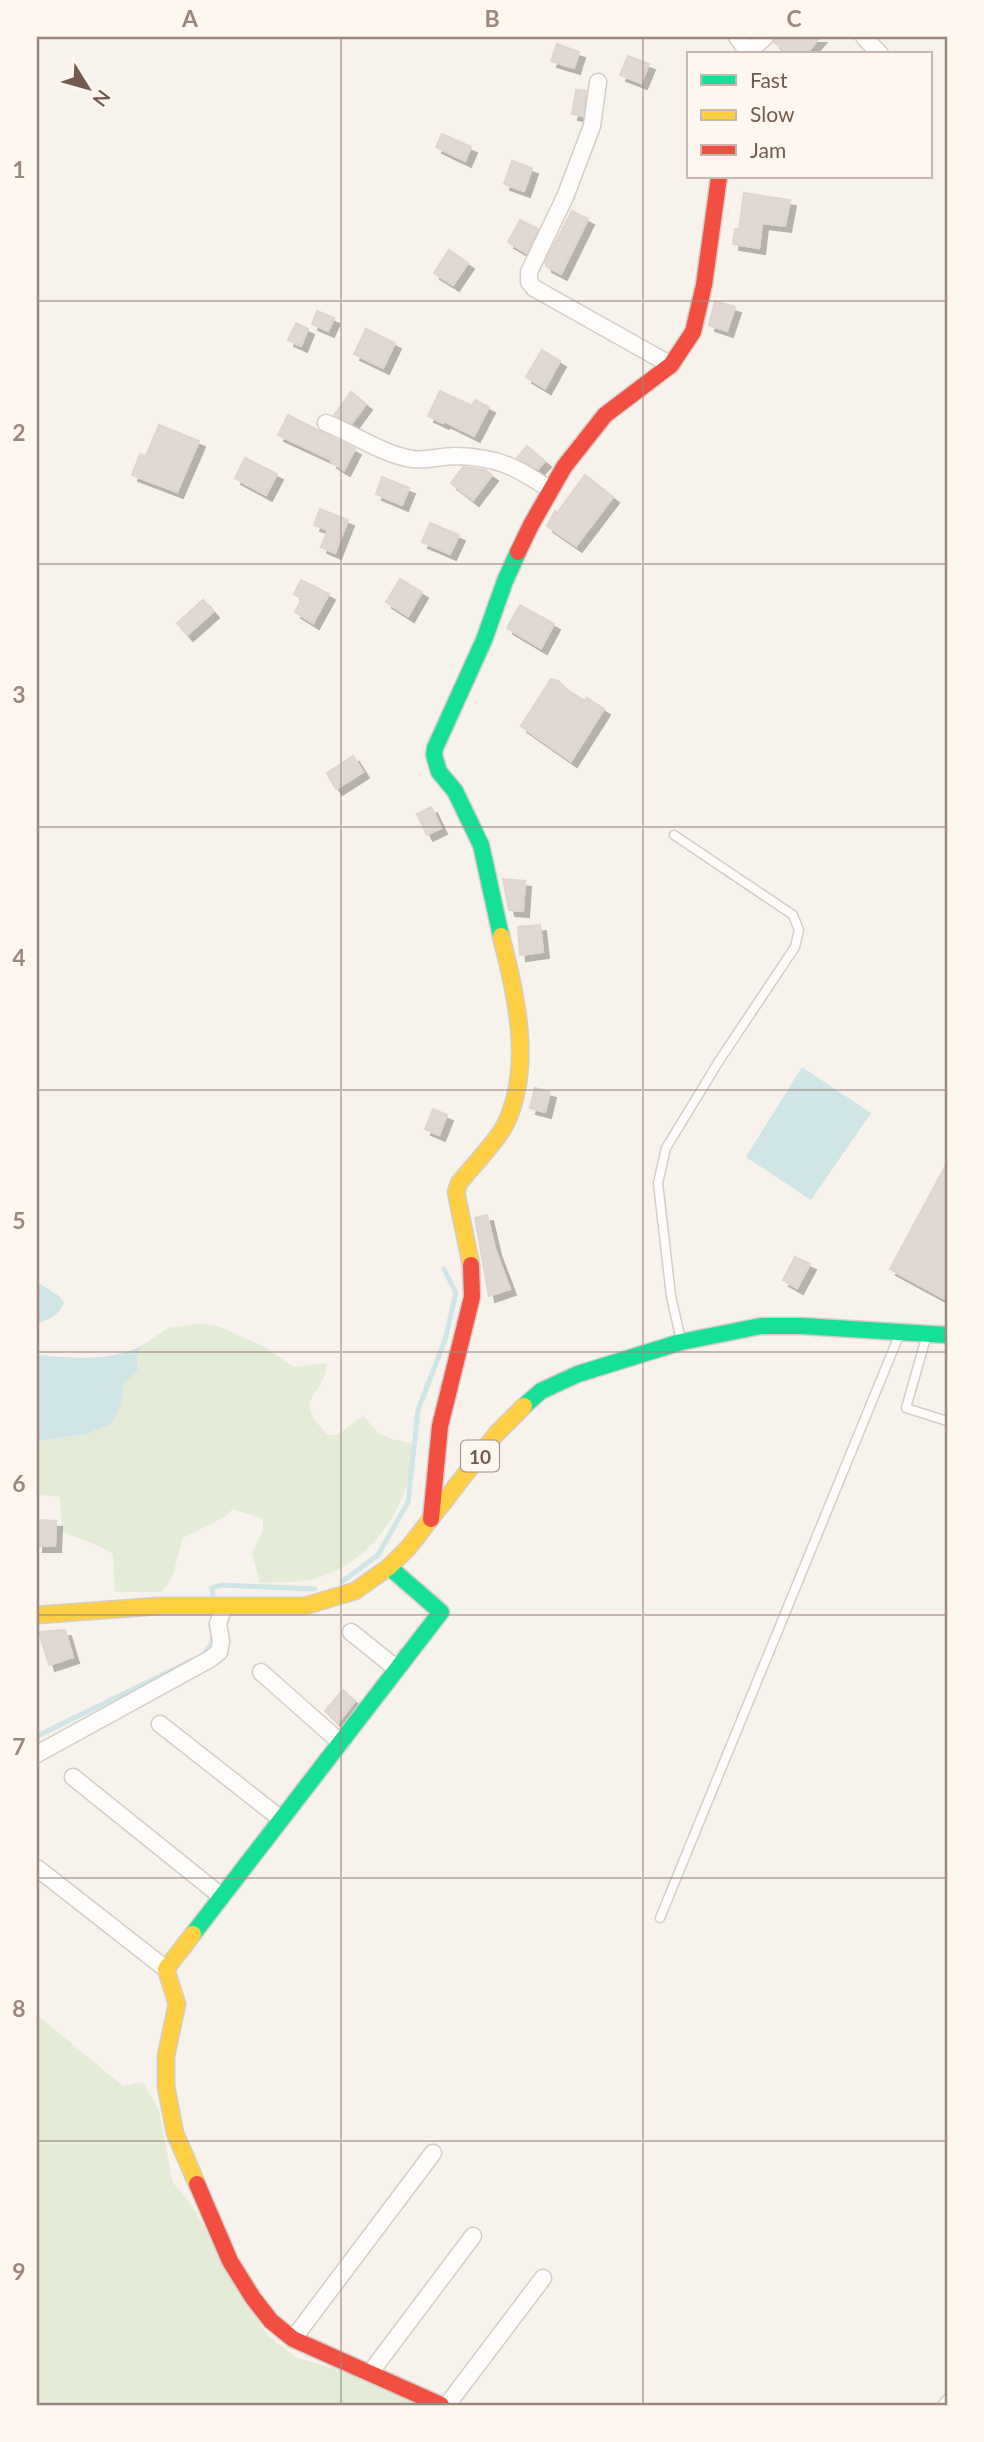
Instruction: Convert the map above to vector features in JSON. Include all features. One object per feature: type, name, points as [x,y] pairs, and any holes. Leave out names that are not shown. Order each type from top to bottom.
[{"type":"main road","points":[[431,1519],[440,1426],[472,1297],[471,1267],[456,1192],[459,1183],[506,1124],[513,1106],[519,1075],[520,1023],[481,845],[455,791],[439,772],[434,755],[484,639],[505,581],[551,490],[571,458],[605,415],[671,365],[689,339],[705,285],[719,178]]},
{"type":"main road","name":"10","points":[[37,1615],[158,1606],[319,1604],[355,1591],[389,1567],[410,1547],[498,1433],[541,1391],[591,1370],[681,1342],[761,1326],[947,1335]]},
{"type":"main road","points":[[389,1567],[440,1612],[166,1969],[177,2004],[166,2056],[166,2086],[174,2133],[230,2261],[271,2321],[293,2339],[441,2405]]},
{"type":"street","points":[[737,37],[746,52]]},
{"type":"street","points":[[748,52],[765,37]]},
{"type":"street","points":[[864,37],[878,52]]},
{"type":"street","points":[[598,82],[592,126],[565,197],[528,278],[534,288],[671,365]]},
{"type":"street","points":[[326,423],[374,446],[408,458],[454,456],[501,462],[515,467],[551,490]]},
{"type":"street","points":[[37,1754],[209,1660],[219,1652],[221,1641],[218,1624],[224,1606]]},
{"type":"street","points":[[351,1632],[397,1669]]},
{"type":"street","points":[[261,1672],[341,1743]]},
{"type":"street","points":[[160,1724],[281,1819]]},
{"type":"street","points":[[73,1777],[222,1896]]},
{"type":"street","points":[[37,1868],[166,1969]]},
{"type":"street","points":[[293,2339],[433,2153]]},
{"type":"street","points":[[370,2373],[473,2236]]},
{"type":"street","points":[[447,2405],[543,2278]]},
{"type":"lane","points":[[674,835],[793,915],[799,930],[795,947],[719,1061],[666,1148],[662,1161],[658,1183],[671,1296],[681,1342]]},
{"type":"lane","points":[[660,1918],[900,1332]]},
{"type":"lane","points":[[927,1334],[906,1408],[947,1421]]},
{"type":"lane","points":[[942,2405],[947,2399]]},
{"type":"green space","points":[[201,1323],[218,1326],[267,1348],[294,1367],[327,1363],[320,1385],[309,1405],[311,1413],[328,1435],[337,1435],[364,1415],[373,1428],[384,1435],[411,1443],[412,1467],[405,1489],[388,1523],[364,1552],[349,1563],[314,1579],[260,1583],[252,1553],[263,1530],[263,1519],[233,1509],[223,1518],[183,1538],[172,1578],[162,1592],[115,1592],[113,1554],[62,1532],[60,1497],[37,1494],[37,1441],[86,1434],[121,1403],[124,1384],[137,1369],[141,1346],[168,1328]]},
{"type":"green space","points":[[37,2015],[123,2086],[143,2082],[159,2111],[173,2183],[192,2205],[267,2335],[297,2358],[366,2377],[420,2405],[37,2405]]},
{"type":"shaded area","points":[[802,1067],[871,1113],[811,1200],[746,1157]]},
{"type":"shaded area","points":[[37,1282],[64,1302],[57,1313],[37,1324]]},
{"type":"shaded area","points":[[141,1346],[137,1359],[138,1369],[124,1384],[121,1403],[112,1423],[86,1434],[37,1441],[37,1355],[103,1357]]},
{"type":"building","points":[[775,37],[820,37],[808,52],[786,52],[774,42]]},
{"type":"building","points":[[557,44],[579,52],[574,68],[551,61]]},
{"type":"building","points":[[628,56],[649,64],[641,83],[620,75]]},
{"type":"building","points":[[576,90],[586,91],[583,116],[572,114]]},
{"type":"building","points":[[442,134],[471,147],[465,161],[436,147]]},
{"type":"building","points":[[512,161],[532,168],[524,191],[504,184]]},
{"type":"building","points":[[744,193],[790,200],[785,226],[762,223],[759,248],[733,244],[735,229],[739,230]]},
{"type":"building","points":[[572,211],[588,219],[561,274],[546,266],[545,262]]},
{"type":"building","points":[[520,220],[538,229],[527,253],[508,242]]},
{"type":"building","points":[[449,250],[468,263],[453,285],[434,273]]},
{"type":"building","points":[[715,301],[735,307],[727,331],[709,325]]},
{"type":"building","points":[[317,311],[334,318],[328,331],[312,324]]},
{"type":"building","points":[[296,323],[308,329],[301,346],[288,340]]},
{"type":"building","points":[[366,329],[395,343],[383,368],[354,354]]},
{"type":"building","points":[[542,350],[560,361],[545,388],[526,377]]},
{"type":"building","points":[[440,391],[472,406],[475,400],[489,407],[474,436],[428,416]]},
{"type":"building","points":[[351,392],[366,404],[352,423],[334,415]]},
{"type":"building","points":[[288,415],[355,449],[344,470],[331,462],[332,460],[278,435]]},
{"type":"building","points":[[159,425],[199,441],[177,492],[132,475],[140,454],[146,456]]},
{"type":"building","points":[[527,446],[545,461],[538,469],[517,458]]},
{"type":"building","points":[[245,458],[277,474],[266,495],[235,478]]},
{"type":"building","points":[[463,467],[485,470],[492,475],[473,500],[451,483]]},
{"type":"building","points":[[585,475],[613,497],[576,546],[547,526],[555,511],[557,513]]},
{"type":"building","points":[[382,477],[409,488],[402,505],[376,494]]},
{"type":"building","points":[[320,509],[348,520],[335,553],[321,547],[328,530],[314,525]]},
{"type":"building","points":[[430,523],[459,535],[450,554],[422,542]]},
{"type":"building","points":[[400,579],[422,592],[408,616],[386,602]]},
{"type":"building","points":[[301,580],[329,594],[313,623],[295,612],[302,599],[294,594]]},
{"type":"building","points":[[203,600],[213,612],[187,635],[177,623]]},
{"type":"building","points":[[520,605],[554,624],[541,648],[507,628]]},
{"type":"building","points":[[551,679],[558,681],[585,701],[587,698],[604,709],[571,761],[521,726]]},
{"type":"building","points":[[353,756],[363,772],[336,789],[327,773]]},
{"type":"building","points":[[431,807],[441,828],[427,835],[417,814]]},
{"type":"building","points":[[503,879],[525,881],[523,911],[509,910]]},
{"type":"building","points":[[540,925],[543,952],[520,955],[518,927]]},
{"type":"building","points":[[535,1088],[550,1092],[545,1112],[530,1108]]},
{"type":"building","points":[[433,1109],[447,1115],[439,1135],[425,1129]]},
{"type":"building","points":[[947,1163],[947,1300],[890,1269]]},
{"type":"building","points":[[487,1215],[495,1249],[510,1289],[489,1296],[475,1218]]},
{"type":"building","points":[[795,1257],[810,1264],[797,1288],[783,1280]]},
{"type":"building","points":[[37,1520],[56,1521],[55,1546],[37,1546]]},
{"type":"building","points":[[65,1630],[73,1657],[49,1665],[39,1632]]},
{"type":"building","points":[[343,1690],[355,1701],[338,1723],[325,1711]]},
{"type":"waterway","points":[[343,1581],[378,1555],[408,1502],[418,1410],[445,1340],[456,1293],[444,1269]]},
{"type":"waterway","points":[[213,1594],[212,1588],[221,1585],[315,1589]]},
{"type":"waterway","points":[[37,1736],[203,1655],[212,1643],[213,1632]]},
{"type":"traffic: fast","points":[[501,936],[481,845],[455,791],[439,772],[434,755],[484,640],[518,552]]},
{"type":"traffic: fast","points":[[524,1406],[541,1391],[578,1374],[681,1342],[761,1326],[947,1335]]},
{"type":"traffic: fast","points":[[193,1934],[441,1612],[389,1567]]},
{"type":"traffic: slow","points":[[471,1265],[456,1192],[459,1183],[506,1123],[519,1078],[516,1006],[501,936]]},
{"type":"traffic: slow","points":[[37,1615],[158,1606],[305,1606],[355,1591],[389,1567],[409,1547],[497,1433],[524,1406]]},
{"type":"traffic: slow","points":[[193,1934],[166,1969],[177,2004],[166,2056],[166,2086],[175,2133],[197,2184]]},
{"type":"traffic: jam","points":[[518,552],[564,467],[605,415],[671,365],[693,332],[704,285],[719,178]]},
{"type":"traffic: jam","points":[[431,1519],[440,1426],[472,1297],[471,1265]]},
{"type":"traffic: jam","points":[[197,2184],[230,2261],[271,2321],[293,2339],[441,2405]]}]
